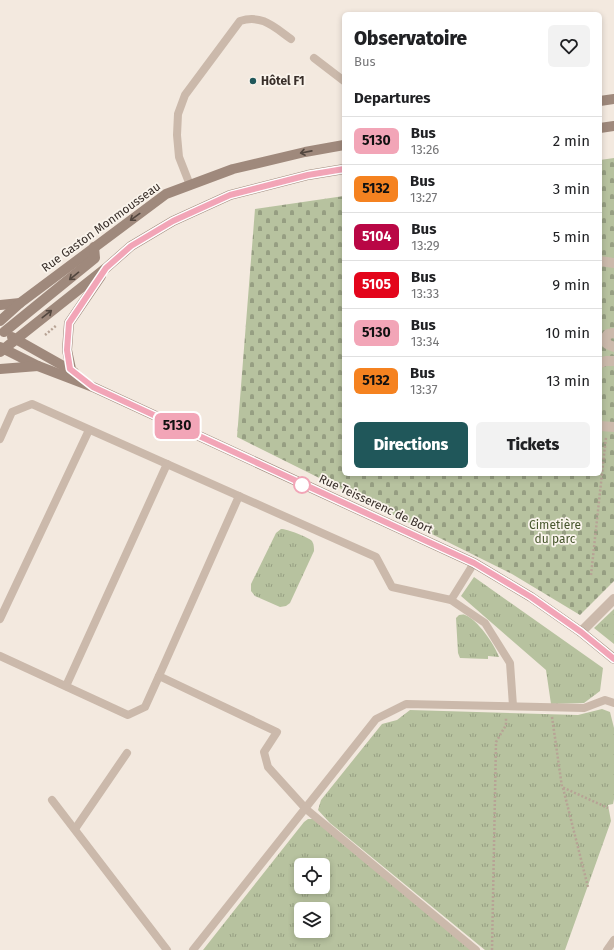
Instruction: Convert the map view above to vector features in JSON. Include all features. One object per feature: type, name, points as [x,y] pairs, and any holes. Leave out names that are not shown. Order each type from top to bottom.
[{"type":"main road","points":[[602,101],[614,99]]},
{"type":"main road","points":[[602,128],[614,126]]},
{"type":"main road","name":"Rue Gaston Monmousseau","points":[[0,321],[20,303],[166,194],[233,169],[304,152],[342,145]]},
{"type":"main road","points":[[1,349],[16,339],[106,268],[131,246],[173,221],[230,195],[308,175],[342,169]]},
{"type":"main road","points":[[1,349],[2,332],[95,258],[94,247]]},
{"type":"main road","points":[[70,369],[67,350],[69,323],[106,268]]},
{"type":"main road","points":[[0,304],[20,303]]},
{"type":"main road","name":"Rue Teisserenc de Bort","points":[[2,332],[70,369],[93,387]]},
{"type":"main road","name":"Rue Teisserenc de Bort","points":[[1,349],[38,366],[93,387],[474,563],[531,597],[581,632],[614,659]]},
{"type":"main road","points":[[0,369],[38,366]]},
{"type":"street","points":[[602,260],[614,263]]},
{"type":"street","points":[[614,333],[608,334],[602,339],[607,344],[614,347]]},
{"type":"street","points":[[602,362],[614,361]]},
{"type":"street","points":[[581,632],[614,599]]},
{"type":"lane","points":[[190,185],[178,157],[178,114],[185,95],[240,21],[256,18],[263,20],[291,39]]},
{"type":"lane","points":[[314,58],[342,79]]},
{"type":"lane","points":[[0,439],[12,412],[32,404],[376,557],[392,587],[451,600],[486,623],[510,663],[510,706]]},
{"type":"lane","points":[[0,619],[89,430]]},
{"type":"lane","points":[[66,686],[167,464]]},
{"type":"lane","points":[[0,656],[128,715],[145,707],[239,496]]},
{"type":"lane","points":[[451,600],[474,563]]},
{"type":"lane","points":[[159,676],[277,732],[264,752],[268,766],[306,809],[476,950]]},
{"type":"lane","points":[[193,950],[306,809],[376,718],[406,704],[584,708],[605,700],[614,703]]},
{"type":"lane","points":[[74,829],[127,753]]},
{"type":"lane","points":[[52,800],[167,950]]},
{"type":"lane","points":[[607,950],[614,940]]},
{"type":"path","points":[[45,335],[60,323]]},
{"type":"path","points":[[602,473],[607,426]]},
{"type":"path","points":[[591,575],[602,476]]},
{"type":"path","points":[[492,950],[496,742],[506,725],[510,706]]},
{"type":"path","points":[[551,708],[562,787],[588,887]]},
{"type":"path","points":[[562,787],[608,808]]},
{"type":"green space","name":"Cimetière du parc","points":[[614,158],[614,581],[580,615],[512,574],[237,437],[255,209],[342,196],[342,476],[602,476],[602,160]]},
{"type":"green space","points":[[281,529],[310,539],[314,546],[314,551],[290,603],[286,606],[280,607],[255,596],[251,591],[251,584],[276,533]]},
{"type":"green space","points":[[474,577],[603,668],[600,691],[584,703],[551,704],[546,670],[461,596]]},
{"type":"green space","points":[[614,609],[614,644],[594,628]]},
{"type":"green space","points":[[459,615],[470,617],[480,627],[490,639],[499,657],[488,656],[488,659],[460,658],[458,653],[456,618]]},
{"type":"green space","points":[[602,709],[610,712],[614,728],[614,799],[613,804],[608,805],[611,821],[565,950],[485,950],[330,823],[318,810],[321,800],[382,724],[397,720],[410,710],[578,715]]},
{"type":"green space","points":[[308,819],[316,819],[473,950],[203,950],[304,822]]},
{"type":"bus line","name":"5130","points":[[342,169],[308,175],[230,195],[173,221],[131,246],[106,268],[69,323],[67,350],[70,369],[93,387],[474,563],[531,597],[581,632],[614,659]]},
{"type":"place","name":"Hôtel F1","points":[[253,81]]}]
